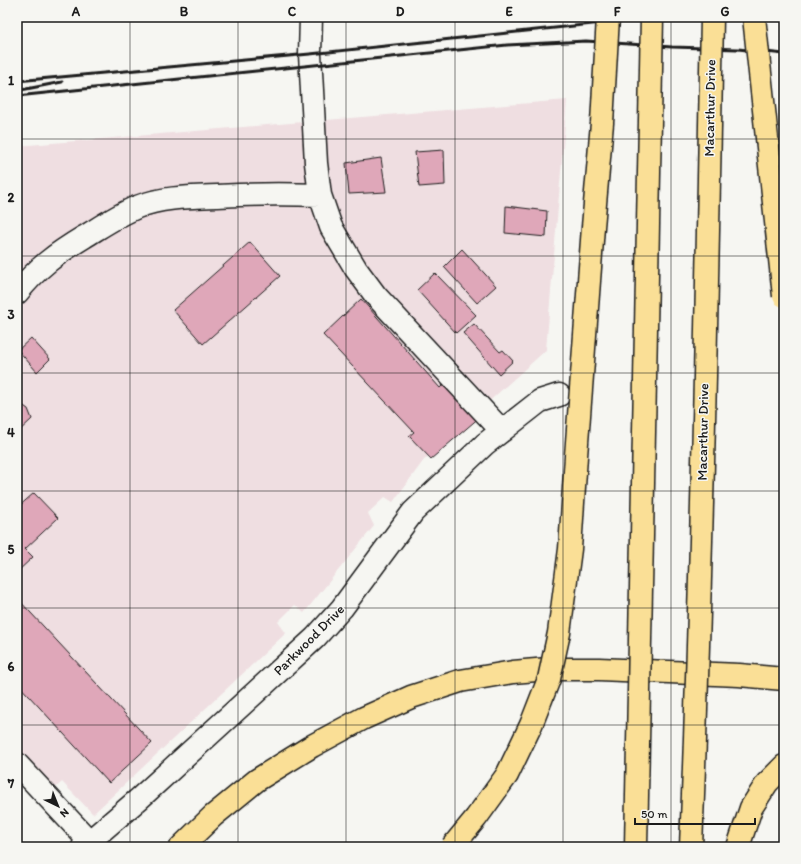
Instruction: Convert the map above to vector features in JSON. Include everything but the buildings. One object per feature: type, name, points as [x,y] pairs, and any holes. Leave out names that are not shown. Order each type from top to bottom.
[{"type":"highway","points":[[452,847],[476,818],[507,775],[531,725],[549,679],[559,633],[570,549],[602,123],[608,17]]},
{"type":"highway","points":[[636,847],[652,17]]},
{"type":"highway","name":"Macarthur Drive","points":[[691,847],[696,728],[712,17]]},
{"type":"highway","points":[[754,17],[784,296]]},
{"type":"highway","points":[[182,847],[213,816],[257,780],[312,746],[364,718],[404,700],[460,681],[548,668],[599,668],[739,675],[784,679]]},
{"type":"highway","points":[[738,847],[751,808],[767,783],[784,766]]},
{"type":"street","points":[[310,17],[310,54],[316,163],[320,195],[331,227],[356,269],[376,296],[502,431]]},
{"type":"street","points":[[17,292],[42,265],[58,253],[116,216],[138,206],[164,199],[190,196],[262,194],[320,195]]},
{"type":"street","name":"Parkwood Drive","points":[[86,844],[140,798],[315,638],[342,608],[413,512],[485,444],[540,401],[559,395]]},
{"type":"street","points":[[17,764],[86,844]]},
{"type":"shaded area","points":[[567,100],[546,350],[424,460],[393,502],[385,497],[368,513],[374,526],[304,613],[295,605],[278,622],[286,633],[93,814],[62,782],[42,800],[17,773],[17,146]]},
{"type":"railway","points":[[17,81],[310,54],[659,17]]},
{"type":"railway","points":[[655,19],[696,17]]},
{"type":"railway","points":[[17,96],[507,45],[586,41],[672,47],[738,49],[784,54]]},
{"type":"railway","points":[[21,90],[62,82]]}]
